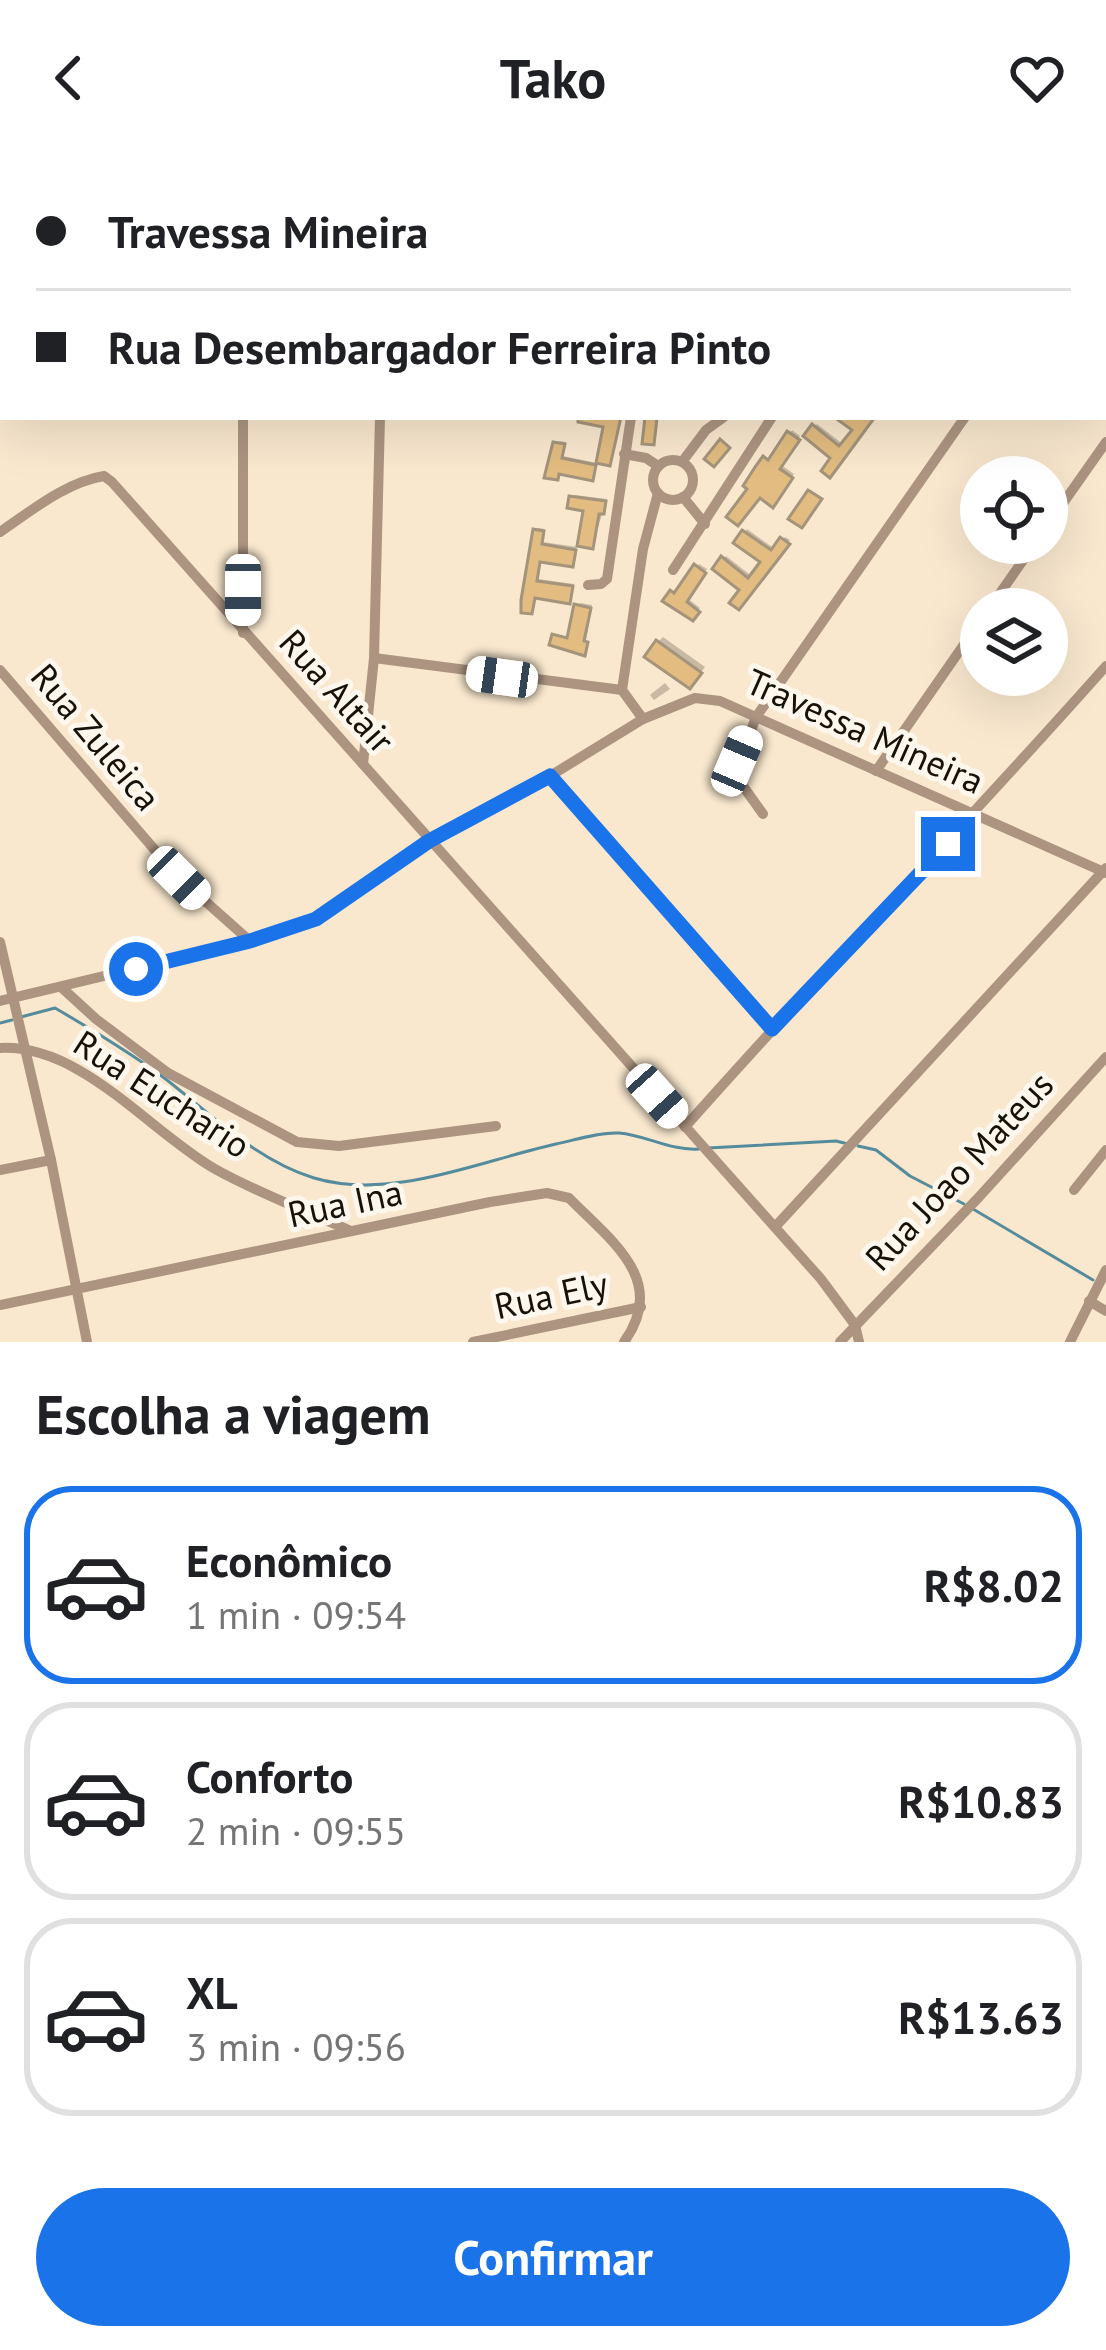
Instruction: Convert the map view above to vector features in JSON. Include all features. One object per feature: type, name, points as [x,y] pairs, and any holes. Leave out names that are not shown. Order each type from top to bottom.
[{"type":"street","points":[[243,420],[243,633]]},
{"type":"street","points":[[363,764],[374,658],[380,420]]},
{"type":"street","points":[[588,585],[607,579],[630,420]]},
{"type":"street","points":[[682,462],[720,420]]},
{"type":"street","points":[[673,570],[770,420]]},
{"type":"street","points":[[763,814],[735,775],[756,717],[963,420]]},
{"type":"street","points":[[1068,496],[1106,442]]},
{"type":"street","points":[[624,454],[658,466]]},
{"type":"street","points":[[643,718],[622,690],[643,549],[658,493],[653,479],[658,466],[670,460],[691,470],[693,482],[683,497],[671,500],[658,493]]},
{"type":"street","name":"Rua Altair","points":[[0,532],[62,492],[104,476],[821,1279],[855,1325]]},
{"type":"street","points":[[683,497],[705,524]]},
{"type":"street","points":[[876,771],[960,650]]},
{"type":"street","points":[[374,658],[622,690]]},
{"type":"street","points":[[690,1132],[772,1029],[977,813],[1106,665]]},
{"type":"street","name":"Rua Zuleica","points":[[0,670],[179,878],[250,941]]},
{"type":"street","name":"Travessa Mineira","points":[[11,1008],[61,987],[250,941],[316,919],[429,841],[550,776],[643,718],[684,700],[704,697],[1105,871]]},
{"type":"street","points":[[550,776],[772,1029]]},
{"type":"street","points":[[775,1227],[1105,871]]},
{"type":"street","points":[[0,942],[87,1342]]},
{"type":"street","points":[[61,987],[169,1073],[298,1142],[339,1146],[496,1126]]},
{"type":"street","name":"Rua Euchario","points":[[0,1048],[26,1049],[57,1059],[212,1167],[354,1233]]},
{"type":"street","name":"Rua Joao Mateus","points":[[840,1342],[1106,1057]]},
{"type":"street","points":[[1073,1190],[1106,1150]]},
{"type":"street","points":[[0,1170],[51,1160]]},
{"type":"street","name":"Rua Ina","points":[[0,1306],[547,1193],[563,1195],[633,1267],[641,1284],[641,1307]]},
{"type":"street","points":[[1070,1342],[1104,1272]]},
{"type":"street","points":[[1089,1301],[1106,1311]]},
{"type":"street","points":[[624,1342],[641,1307]]},
{"type":"street","name":"Rua Ely","points":[[473,1342],[641,1307]]},
{"type":"street","points":[[855,1325],[859,1342]]},
{"type":"building","points":[[620,420],[610,466],[596,463],[603,427],[578,422]]},
{"type":"building","points":[[645,420],[657,420],[654,445],[642,444]]},
{"type":"building","points":[[838,420],[873,420],[830,478],[821,471],[830,458],[803,436],[812,424],[839,446],[852,430]]},
{"type":"building","points":[[787,431],[800,440],[780,469],[793,478],[773,508],[760,498],[738,526],[726,517],[747,489],[743,486],[755,467],[763,456],[768,460]]},
{"type":"building","points":[[720,439],[730,448],[714,467],[704,459]]},
{"type":"building","points":[[553,442],[565,444],[562,458],[596,465],[593,481],[559,474],[558,480],[544,478]]},
{"type":"building","points":[[808,490],[822,499],[802,528],[788,519]]},
{"type":"building","points":[[569,496],[606,501],[593,549],[577,546],[583,511],[567,508]]},
{"type":"building","points":[[533,529],[544,531],[542,544],[576,550],[573,567],[540,562],[537,581],[573,586],[570,604],[535,598],[532,614],[521,613],[521,600]]},
{"type":"building","points":[[742,530],[771,550],[780,537],[790,544],[739,610],[729,603],[739,590],[712,569],[721,556],[748,578],[760,562],[733,543]]},
{"type":"building","points":[[694,564],[706,573],[687,602],[700,612],[693,621],[662,601],[670,590],[674,593]]},
{"type":"building","points":[[574,604],[591,608],[585,656],[549,645],[552,634],[567,638]]},
{"type":"building","points":[[656,640],[702,673],[690,689],[644,657]]},
{"type":"waterway","points":[[21,1017],[55,1008],[150,1068],[272,1160],[314,1178],[344,1184],[405,1182],[603,1134],[629,1134],[699,1149]]},
{"type":"waterway","points":[[0,1023],[12,1020]]},
{"type":"waterway","points":[[708,1148],[848,1144]]},
{"type":"waterway","points":[[858,1146],[876,1150],[910,1176],[964,1204]]},
{"type":"waterway","points":[[973,1209],[1093,1280]]},
{"type":"route","points":[[136,969],[316,919],[429,841],[550,776],[772,1029],[948,844]]}]
